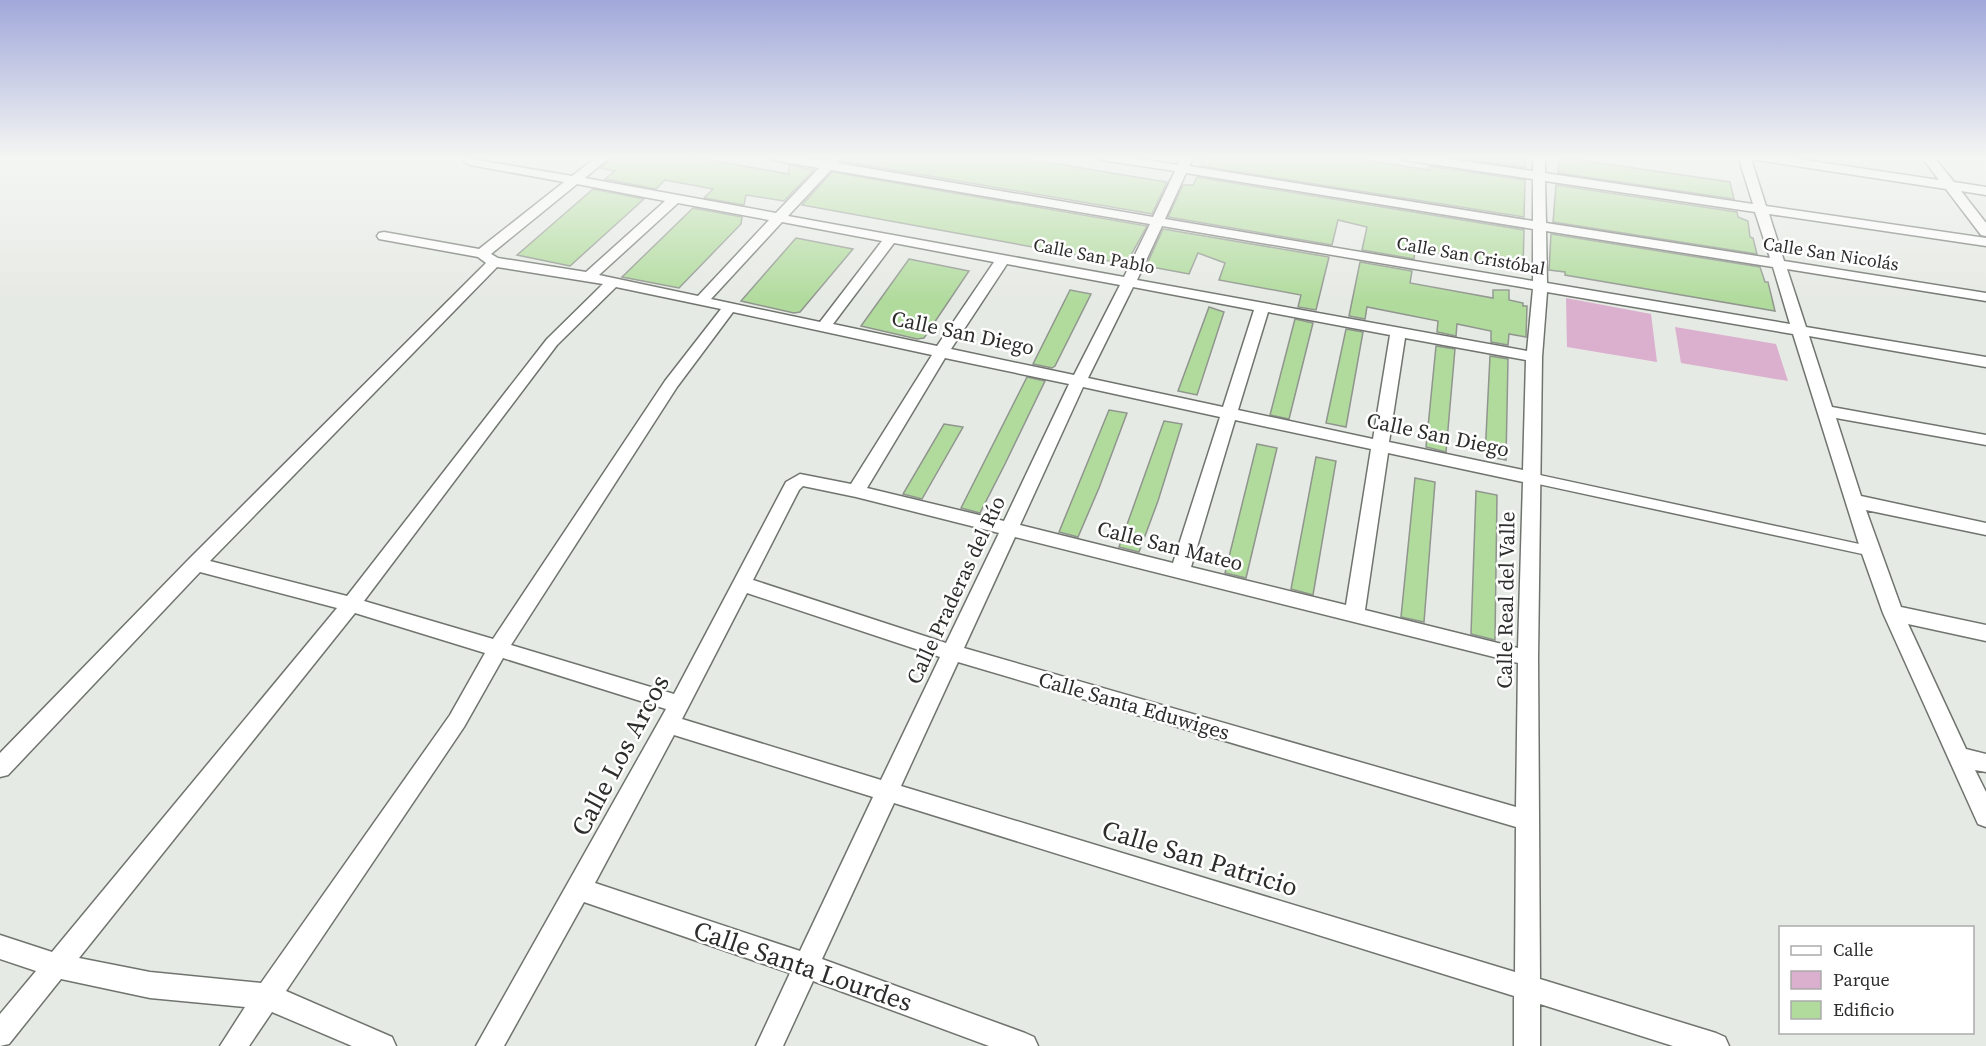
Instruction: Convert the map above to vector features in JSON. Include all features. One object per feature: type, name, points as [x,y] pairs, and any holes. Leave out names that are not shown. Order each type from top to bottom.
[{"type":"street","points":[[0,768],[488,258],[547,205]]},
{"type":"street","points":[[589,277],[669,205]]},
{"type":"street","name":"Calle San Pablo","points":[[707,205],[1534,357]]},
{"type":"street","points":[[701,301],[791,205]]},
{"type":"street","name":"Calle San Cristóbal","points":[[1069,205],[1986,362]]},
{"type":"street","name":"Calle Praderas del Río","points":[[769,1046],[1079,380],[1129,282],[1165,205]]},
{"type":"street","name":"Calle San Nicolás","points":[[1422,205],[1540,226],[1986,297]]},
{"type":"street","name":"Calle Real del Valle","points":[[1527,1046],[1528,658],[1534,357],[1540,286],[1540,205]]},
{"type":"street","points":[[1733,205],[1986,243]]},
{"type":"street","points":[[1760,205],[1870,551],[1893,613],[1986,817]]},
{"type":"street","points":[[1965,205],[1986,232]]},
{"type":"street","name":"Calle San Diego","points":[[384,236],[1079,380],[1532,478]]},
{"type":"street","points":[[824,327],[891,238]]},
{"type":"street","points":[[856,491],[1003,259]]},
{"type":"street","points":[[0,1035],[351,604],[552,342],[613,282]]},
{"type":"street","points":[[233,1046],[457,721],[499,647],[671,384],[730,307]]},
{"type":"street","points":[[1180,572],[1262,307]]},
{"type":"street","points":[[1354,615],[1398,332]]},
{"type":"street","points":[[1827,411],[1986,440]]},
{"type":"street","name":"Calle San Mateo","points":[[796,483],[856,491],[1528,658]]},
{"type":"street","name":"Calle Los Arcos","points":[[489,1046],[580,889],[796,483]]},
{"type":"street","points":[[1854,501],[1986,529]]},
{"type":"street","name":"Calle San Patricio","points":[[196,564],[351,604],[499,647],[673,714],[888,792],[1716,1046]]},
{"type":"street","name":"Calle Santa Eduwiges","points":[[743,584],[953,653],[1527,820]]},
{"type":"street","points":[[1893,613],[1986,633]]},
{"type":"street","points":[[1958,756],[1986,763]]},
{"type":"street","name":"Calle Santa Lourdes","points":[[580,889],[807,966],[1024,1046]]},
{"type":"street","points":[[0,947],[57,966],[150,985],[266,996],[382,1046]]},
{"type":"lane","points":[[1532,478],[1870,551]]},
{"type":"green space","points":[[1566,298],[1651,314],[1657,362],[1567,347]]},
{"type":"green space","points":[[1675,327],[1776,344],[1788,381],[1681,363]]},
{"type":"building","points":[[575,205],[638,205],[570,266],[517,255]]},
{"type":"building","points":[[802,205],[1023,205],[1147,226],[1126,264]]},
{"type":"building","points":[[1098,205],[1156,205],[1152,214]]},
{"type":"building","points":[[1174,205],[1369,205],[1524,230],[1523,268],[1415,250],[1414,259],[1362,250],[1367,227],[1338,220],[1332,245],[1168,217]]},
{"type":"building","points":[[1447,205],[1524,205],[1524,217]]},
{"type":"building","points":[[1554,205],[1689,205],[1737,212],[1738,217],[1748,221],[1750,237],[1753,238],[1757,254],[1553,222]]},
{"type":"building","points":[[693,208],[742,217],[741,224],[679,288],[622,277]]},
{"type":"building","points":[[1163,229],[1329,257],[1316,310],[1298,307],[1301,295],[1219,280],[1225,263],[1198,253],[1189,274],[1146,266]]},
{"type":"building","points":[[1551,234],[1760,267],[1765,282],[1768,282],[1775,311],[1565,275],[1565,272],[1549,270]]},
{"type":"building","points":[[796,238],[853,249],[800,312],[794,313],[741,301]]},
{"type":"building","points":[[909,259],[969,271],[924,338],[917,339],[861,326]]},
{"type":"building","points":[[1360,262],[1412,271],[1410,283],[1493,298],[1493,290],[1509,290],[1509,300],[1527,306],[1526,337],[1509,334],[1508,345],[1491,342],[1491,331],[1457,324],[1456,336],[1437,332],[1438,321],[1367,307],[1365,319],[1349,316]]},
{"type":"building","points":[[1070,290],[1091,294],[1055,366],[1052,368],[1033,364]]},
{"type":"building","points":[[1209,307],[1224,312],[1197,395],[1178,391]]},
{"type":"building","points":[[1295,319],[1313,323],[1289,419],[1270,415]]},
{"type":"building","points":[[1346,329],[1363,332],[1346,427],[1326,423]]},
{"type":"building","points":[[1436,346],[1455,349],[1446,452],[1426,447]]},
{"type":"building","points":[[1490,356],[1508,359],[1506,460],[1485,456]]},
{"type":"building","points":[[1027,377],[1045,381],[1005,464],[980,513],[961,508]]},
{"type":"building","points":[[1109,410],[1127,413],[1099,488],[1078,537],[1059,532]]},
{"type":"building","points":[[1164,421],[1182,424],[1158,501],[1139,552],[1119,547]]},
{"type":"building","points":[[944,424],[963,427],[922,499],[903,494]]},
{"type":"building","points":[[1257,444],[1277,448],[1246,578],[1225,573]]},
{"type":"building","points":[[1316,457],[1336,461],[1313,595],[1291,589]]},
{"type":"building","points":[[1415,478],[1435,482],[1424,622],[1401,617]]},
{"type":"building","points":[[1476,491],[1497,495],[1495,640],[1471,634]]}]
